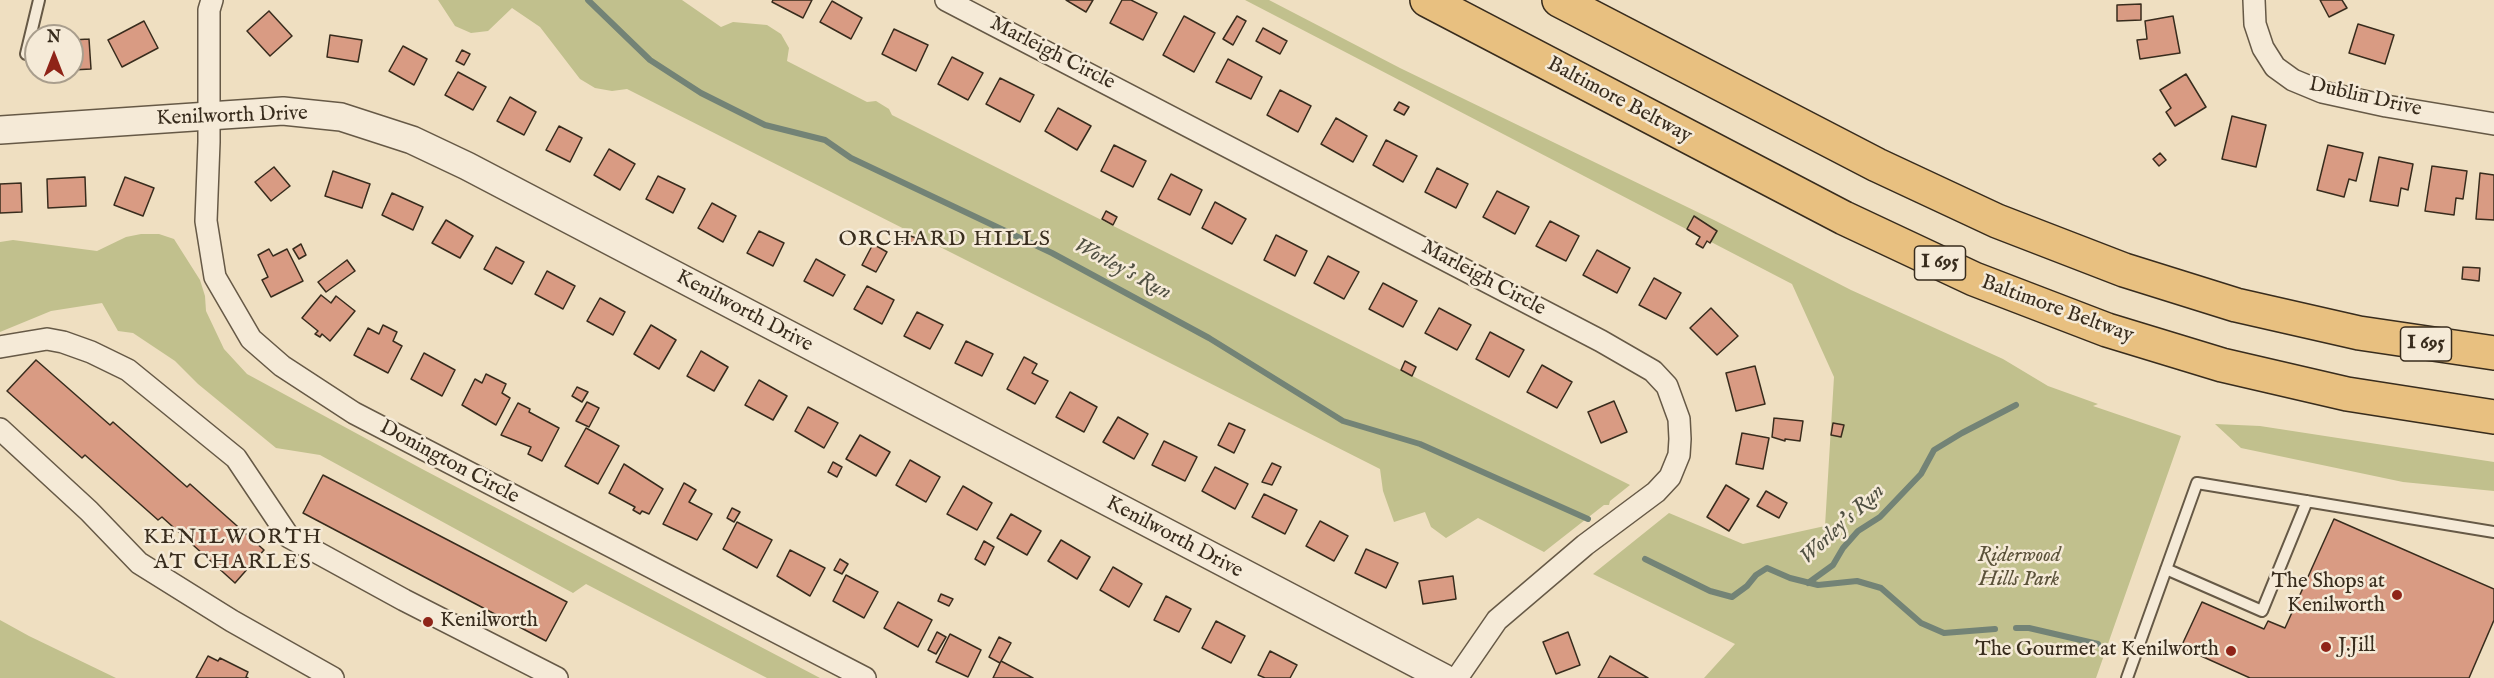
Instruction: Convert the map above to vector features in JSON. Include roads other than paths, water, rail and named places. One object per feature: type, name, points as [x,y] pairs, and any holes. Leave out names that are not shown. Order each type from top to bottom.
[{"type":"highway","name":"Baltimore Beltway","points":[[1427,0],[1844,218],[1985,283],[2107,330],[2223,365],[2347,394],[2494,417]]},
{"type":"highway","name":"I 695","points":[[1559,0],[1877,165],[1997,221],[2146,277],[2236,304],[2359,333],[2494,353]]},
{"type":"highway","points":[[2359,333],[2494,343]]},
{"type":"street","points":[[208,116],[209,10],[212,0]]},
{"type":"street","name":"Marleigh Circle","points":[[946,0],[1601,340],[1653,371],[1667,386],[1679,419],[1680,439],[1679,455],[1670,477],[1656,492],[1585,545],[1497,620],[1457,678]]},
{"type":"street","name":"Dublin Drive","points":[[2254,0],[2255,24],[2262,48],[2275,67],[2293,80],[2322,92],[2386,106],[2494,124]]},
{"type":"street","name":"Kenilworth Drive","points":[[0,130],[256,112],[311,113],[351,120],[412,140],[467,166],[1444,678]]},
{"type":"street","name":"Donington Circle","points":[[208,116],[206,221],[216,277],[251,339],[274,359],[354,413],[866,678]]},
{"type":"street","points":[[0,347],[48,339],[92,352],[128,370],[236,458],[289,537],[404,600],[557,678]]},
{"type":"street","points":[[0,429],[89,511],[139,563],[232,621],[333,678]]},
{"type":"lane","points":[[33,24],[39,0]]},
{"type":"lane","points":[[2127,678],[2197,483],[2494,532]]},
{"type":"lane","points":[[2166,569],[2262,611],[2307,501]]},
{"type":"waterway","name":"Worley's Run","points":[[588,0],[650,60],[701,93],[765,125],[825,140],[851,158],[1052,253],[1209,338],[1343,421],[1420,444],[1588,519]]},
{"type":"waterway","name":"Worley's Run","points":[[1808,583],[1833,565],[1843,548],[1858,531],[1880,517],[1921,474],[1934,450],[2016,405]]},
{"type":"waterway","points":[[1645,559],[1710,591],[1732,597],[1767,568],[1790,578],[1818,585],[1857,581],[1881,588],[1921,623],[1944,633],[1995,629]]},
{"type":"waterway","points":[[2016,628],[2029,628],[2098,644]]},
{"type":"place","name":"The Shops at Kenilworth","points":[[2397,595]]},
{"type":"place","name":"Kenilworth","points":[[428,622]]},
{"type":"place","name":"J.Jill","points":[[2326,647]]},
{"type":"place","name":"The Gourmet at Kenilworth","points":[[2231,651]]},
{"type":"district","name":"ORCHARD HILLS","points":[[945,240]]},
{"type":"district","name":"KENILWORTH AT CHARLES","points":[[233,550]]},
{"type":"park label","name":"Riderwood Hills Park","points":[[2019,569]]}]
